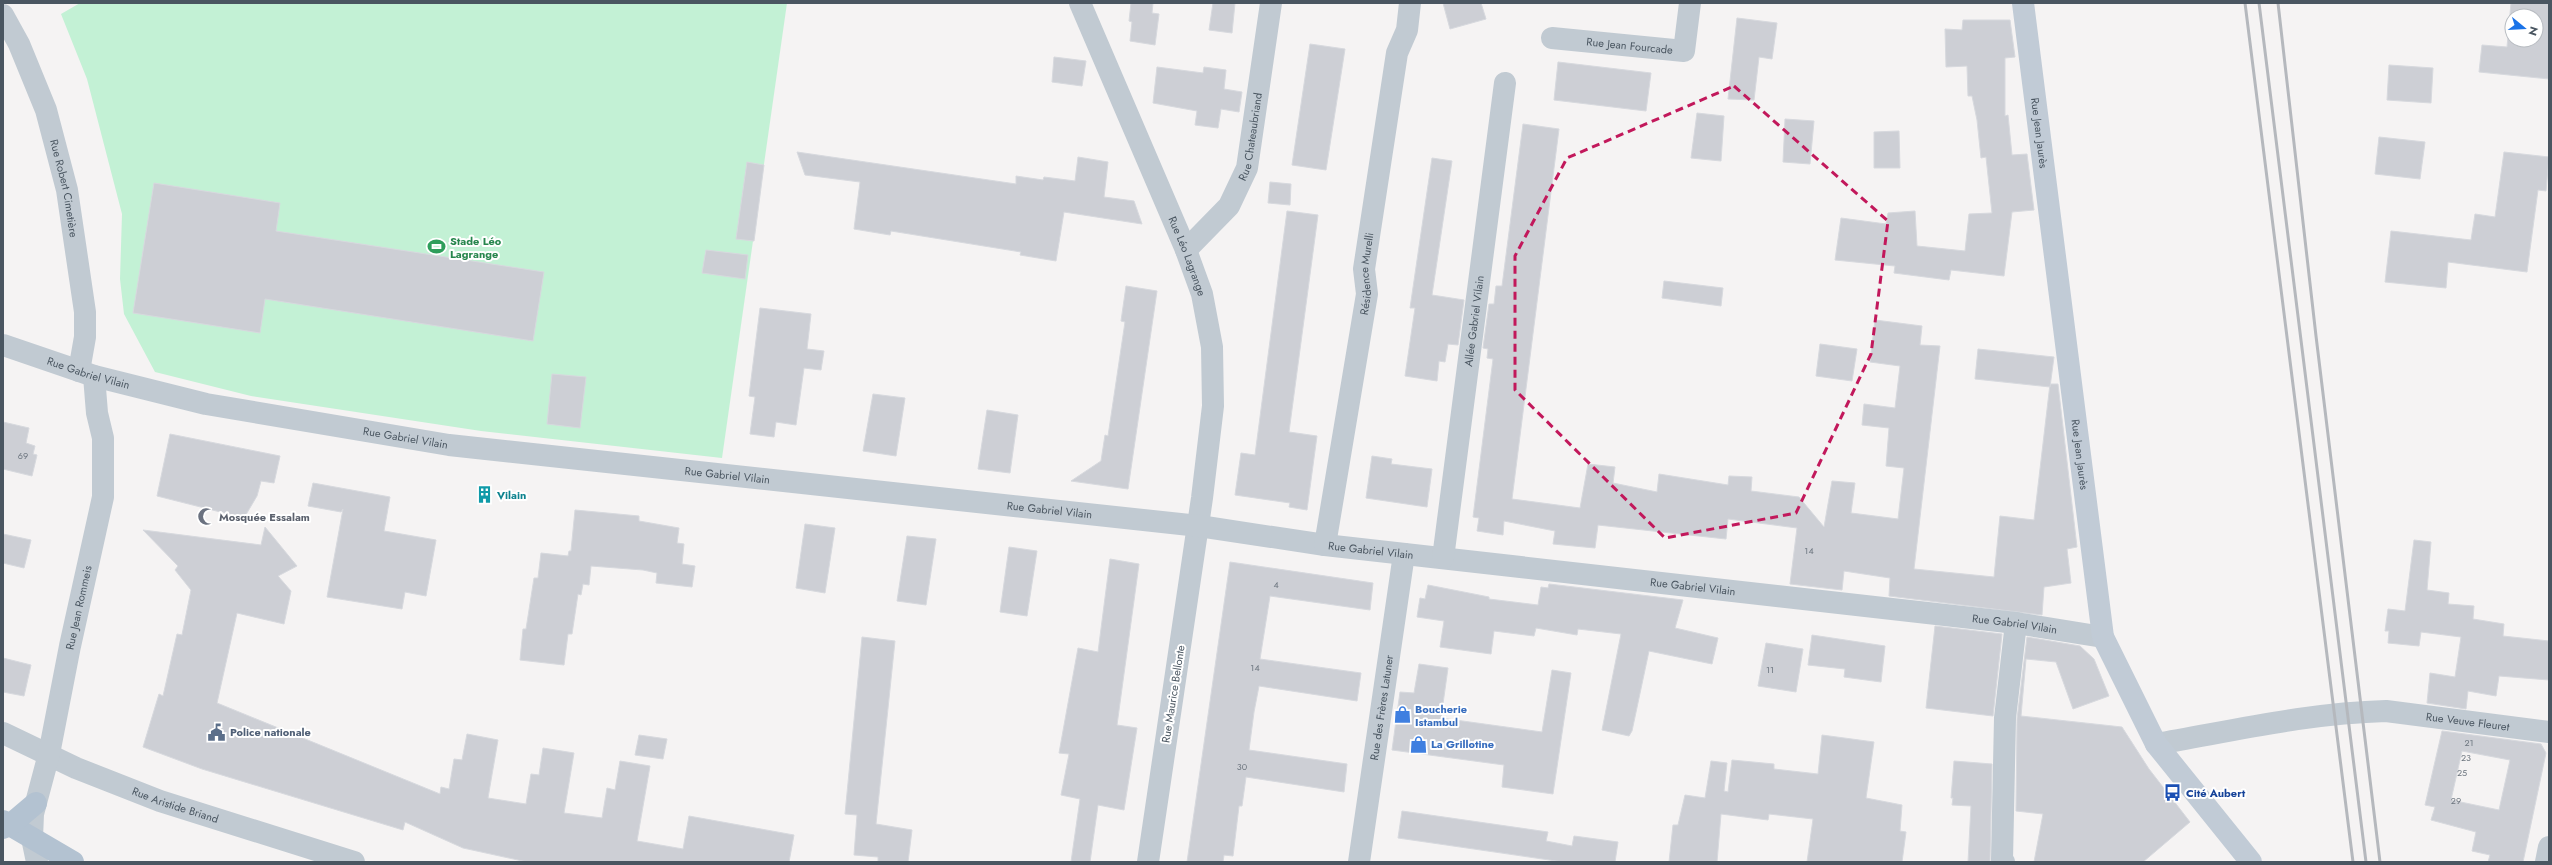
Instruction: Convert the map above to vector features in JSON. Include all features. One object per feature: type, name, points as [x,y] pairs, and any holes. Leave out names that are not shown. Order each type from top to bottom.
[{"type":"main road","name":"Rue Jean Jaurès","points":[[2024,3],[2103,637],[2156,744],[2251,862]]},
{"type":"main road","points":[[36,803],[5,825],[32,838],[73,862]]},
{"type":"street","name":"Rue Léo Lagrange","points":[[1080,3],[1170,208],[1202,294],[1212,347],[1213,406],[1199,526]]},
{"type":"street","name":"Rue Chateaubriand","points":[[1186,250],[1229,206],[1247,168],[1271,3]]},
{"type":"street","name":"Résidence Murelli","points":[[1325,545],[1367,294],[1364,269],[1397,53],[1407,30],[1410,3]]},
{"type":"street","name":"Rue Jean Fourcade","points":[[1552,38],[1684,51],[1690,3]]},
{"type":"street","name":"Rue Robert Cimetière","points":[[3,15],[18,44],[46,110],[68,190],[85,312],[86,373]]},
{"type":"street","name":"Allée Gabriel Vilain","points":[[1443,558],[1505,83]]},
{"type":"street","name":"Rue Gabriel Vilain","points":[[3,345],[86,373],[206,404],[449,445],[1199,526],[1325,545],[2016,623],[2103,637]]},
{"type":"street","name":"Rue Jean Rommeis","points":[[37,862],[32,838],[33,814],[49,754],[70,646],[103,497],[103,438],[86,373]]},
{"type":"street","name":"Rue Maurice Bellonte","points":[[1148,862],[1199,526]]},
{"type":"street","name":"Rue des Frères Latuner","points":[[1359,862],[1404,554]]},
{"type":"street","points":[[2004,862],[2002,860],[2006,718],[2016,623]]},
{"type":"street","name":"Rue Veuve Fleuret","points":[[2156,744],[2311,717],[2386,711],[2549,732]]},
{"type":"street","name":"Rue Aristide Briand","points":[[3,732],[76,768],[160,800],[354,862]]},
{"type":"street","points":[[2546,862],[2549,847]]},
{"type":"highlighted area","points":[[1734,86],[1888,221],[1871,354],[1796,513],[1665,538],[1515,390],[1515,256],[1567,158]]},
{"type":"green space","name":"Stade Léo Lagrange","points":[[80,3],[787,3],[722,458],[481,431],[251,396],[155,372],[124,314],[120,279],[122,214],[87,79],[61,14]]},
{"type":"building","points":[[1131,3],[1153,3],[1152,13],[1159,14],[1155,45],[1130,41],[1132,22],[1129,21]]},
{"type":"building","points":[[1213,3],[1235,3],[1232,33],[1209,30]]},
{"type":"building","points":[[1443,3],[1481,3],[1486,19],[1450,29]]},
{"type":"building","points":[[2511,3],[2549,3],[2549,79],[2479,72],[2482,45],[2504,47],[2504,48],[2544,48],[2544,8],[2511,8]]},
{"type":"building","points":[[1737,18],[1777,23],[1772,59],[1759,57],[1754,100],[1728,99]]},
{"type":"building","points":[[1963,20],[2010,20],[2015,57],[2005,58],[2005,116],[2008,115],[2012,155],[2027,154],[2034,210],[2012,212],[2004,276],[1951,270],[1949,280],[1894,273],[1895,266],[1835,260],[1841,218],[1886,224],[1888,213],[1915,211],[1917,246],[1965,251],[1969,214],[1992,213],[1986,157],[1981,158],[1977,120],[1972,96],[1968,96],[1967,66],[1946,67],[1945,29],[1962,30]]},
{"type":"building","points":[[1310,44],[1345,49],[1326,170],[1292,165]]},
{"type":"building","points":[[1054,57],[1086,61],[1082,86],[1052,82]]},
{"type":"building","points":[[1558,62],[1651,73],[1646,111],[1554,100]]},
{"type":"building","points":[[2389,65],[2433,68],[2431,103],[2387,100]]},
{"type":"building","points":[[1157,67],[1203,73],[1204,67],[1226,70],[1224,89],[1242,92],[1239,112],[1221,109],[1218,128],[1195,125],[1197,111],[1153,103]]},
{"type":"building","points":[[1697,113],[1724,116],[1721,161],[1691,158]]},
{"type":"building","points":[[1785,119],[1814,121],[1810,164],[1783,162]]},
{"type":"building","points":[[1523,124],[1559,129],[1512,499],[1580,508],[1588,464],[1615,467],[1613,483],[1657,492],[1659,474],[1728,485],[1729,476],[1752,477],[1751,491],[1799,497],[1824,527],[1832,481],[1855,483],[1851,513],[1898,519],[1904,468],[1886,466],[1889,428],[1862,425],[1864,404],[1895,408],[1900,366],[1870,362],[1875,320],[1922,326],[1920,345],[1940,346],[1914,569],[1994,577],[2000,516],[2034,520],[2050,384],[2058,384],[2077,547],[2067,549],[2071,583],[2044,587],[2042,615],[1889,596],[1890,578],[1844,571],[1842,590],[1790,584],[1797,528],[1728,519],[1726,539],[1598,525],[1595,548],[1553,544],[1555,531],[1504,521],[1503,535],[1477,531],[1479,518],[1473,517],[1493,359],[1487,358],[1488,349],[1483,348],[1489,304],[1494,304],[1496,286],[1502,286]]},
{"type":"building","points":[[1899,131],[1900,168],[1874,168],[1874,132]]},
{"type":"building","points":[[2379,137],[2425,142],[2420,179],[2375,174]]},
{"type":"building","points":[[797,152],[1016,184],[1016,176],[1043,180],[1044,177],[1075,181],[1078,157],[1108,162],[1104,197],[1134,201],[1142,224],[1064,212],[1056,261],[1020,255],[1021,252],[891,231],[890,235],[854,229],[860,182],[805,175]]},
{"type":"building","points":[[2504,152],[2549,157],[2546,191],[2538,190],[2527,272],[2448,262],[2446,288],[2385,282],[2391,231],[2471,240],[2475,214],[2495,217]]},
{"type":"building","points":[[1432,158],[1452,161],[1432,295],[1464,300],[1458,345],[1448,344],[1445,362],[1439,361],[1437,381],[1405,376],[1415,308],[1410,308]]},
{"type":"building","points":[[747,162],[764,165],[754,241],[736,239]]},
{"type":"building","points":[[1270,182],[1291,184],[1290,205],[1268,203]]},
{"type":"building","points":[[154,183],[280,203],[276,231],[544,272],[533,341],[265,299],[260,333],[133,313]]},
{"type":"building","points":[[1287,211],[1318,215],[1289,432],[1317,436],[1307,510],[1289,507],[1290,503],[1235,495],[1241,453],[1255,455]]},
{"type":"building","points":[[706,250],[748,255],[745,279],[702,273]]},
{"type":"building","points":[[1664,281],[1723,288],[1721,306],[1662,298]]},
{"type":"building","points":[[1126,286],[1157,291],[1128,489],[1071,481],[1101,461],[1105,435],[1108,436],[1125,322],[1121,321]]},
{"type":"building","points":[[760,308],[811,314],[807,349],[824,351],[821,370],[804,368],[796,425],[776,422],[774,437],[750,434],[755,397],[749,396]]},
{"type":"building","points":[[1820,344],[1857,349],[1852,381],[1816,376]]},
{"type":"building","points":[[1978,349],[2054,357],[2050,387],[1975,379]]},
{"type":"building","points":[[552,374],[586,377],[580,428],[547,424]]},
{"type":"building","points":[[873,394],[905,398],[896,456],[863,451]]},
{"type":"building","points":[[987,410],[1018,415],[1010,473],[978,469]]},
{"type":"building","points":[[3,422],[29,428],[26,443],[35,446],[33,454],[37,455],[32,476],[3,469]]},
{"type":"building","points":[[170,434],[280,456],[274,483],[261,481],[257,496],[244,518],[157,496]]},
{"type":"building","points":[[1372,456],[1392,459],[1391,464],[1432,469],[1427,507],[1366,498]]},
{"type":"building","points":[[313,483],[390,497],[384,531],[436,540],[426,596],[405,592],[402,609],[327,597],[343,509],[341,512],[308,506]]},
{"type":"building","points":[[575,510],[639,516],[639,521],[679,528],[677,543],[684,544],[682,564],[695,566],[692,587],[656,583],[657,573],[643,570],[591,566],[589,585],[583,584],[581,595],[578,594],[572,634],[568,634],[564,665],[520,660],[523,629],[526,629],[534,578],[538,578],[541,553],[568,556],[569,551],[571,551]]},
{"type":"building","points":[[805,524],[835,528],[825,593],[796,588]]},
{"type":"building","points":[[265,527],[297,566],[278,576],[291,591],[284,624],[237,613],[217,703],[440,794],[441,787],[449,789],[454,759],[462,760],[467,734],[498,740],[488,798],[526,804],[531,774],[539,775],[543,748],[574,753],[564,813],[602,818],[607,788],[615,790],[620,761],[650,766],[637,841],[683,849],[689,816],[794,835],[789,862],[527,862],[463,848],[405,822],[403,830],[202,769],[143,747],[159,694],[163,696],[177,634],[182,635],[191,590],[175,570],[178,566],[143,530],[261,545]]},
{"type":"building","points":[[3,534],[31,540],[24,568],[3,563]]},
{"type":"building","points":[[907,536],[936,539],[926,605],[897,601]]},
{"type":"building","points":[[2414,540],[2431,542],[2427,590],[2449,593],[2448,604],[2474,606],[2473,619],[2504,624],[2503,636],[2549,641],[2549,680],[2499,676],[2496,696],[2468,691],[2466,709],[2427,703],[2430,673],[2455,677],[2461,637],[2421,632],[2419,646],[2388,643],[2389,631],[2385,631],[2388,609],[2405,611]]},
{"type":"building","points":[[1009,547],[1037,551],[1027,616],[1000,612]]},
{"type":"building","points":[[1110,559],[1139,564],[1117,725],[1137,728],[1124,810],[1098,805],[1090,862],[1071,862],[1080,799],[1061,795],[1069,754],[1059,753],[1078,648],[1098,652]]},
{"type":"building","points":[[1230,562],[1373,583],[1370,610],[1270,596],[1260,659],[1361,673],[1357,701],[1259,686],[1254,712],[1249,750],[1347,764],[1344,792],[1246,777],[1242,806],[1239,806],[1233,856],[1224,855],[1223,862],[1187,862]]},
{"type":"building","points":[[1549,584],[1683,600],[1675,628],[1718,638],[1712,664],[1649,651],[1632,731],[1629,736],[1602,730],[1621,634],[1578,629],[1577,635],[1536,628],[1534,636],[1494,631],[1491,654],[1440,647],[1444,621],[1417,617],[1420,598],[1425,599],[1428,585],[1489,597],[1489,599],[1538,605],[1541,587],[1548,588]]},
{"type":"building","points":[[1935,626],[2002,634],[1993,716],[1926,708]]},
{"type":"building","points":[[1812,635],[1885,646],[1881,682],[1844,677],[1845,669],[1808,665]]},
{"type":"building","points":[[862,637],[895,641],[876,824],[912,830],[908,862],[878,862],[878,857],[854,855],[857,815],[845,814]]},
{"type":"building","points":[[2027,637],[2080,646],[2094,659],[2109,696],[2073,709],[2056,662],[2026,659],[2021,716],[2122,727],[2149,769],[2190,822],[2143,862],[2034,862],[2043,814],[2016,811],[2017,719]]},
{"type":"building","points":[[1766,643],[1803,649],[1796,692],[1758,686]]},
{"type":"building","points":[[3,658],[31,665],[24,696],[3,692]]},
{"type":"building","points":[[1419,664],[1448,668],[1441,718],[1542,732],[1552,670],[1571,673],[1553,794],[1502,787],[1504,765],[1392,750],[1400,692],[1414,693]]},
{"type":"building","points":[[2442,731],[2541,744],[2546,753],[2523,862],[2488,862],[2490,855],[2472,851],[2476,832],[2431,820],[2435,807],[2425,805]],"holes":[[[2462,751],[2510,760],[2499,810],[2451,800]]]},
{"type":"building","points":[[639,735],[667,739],[663,759],[635,755]]},
{"type":"building","points":[[1822,735],[1874,742],[1866,798],[1902,805],[1900,831],[1906,832],[1902,862],[1807,862],[1813,819],[1769,814],[1768,820],[1721,814],[1717,862],[1669,862],[1673,825],[1678,825],[1685,795],[1705,798],[1711,761],[1727,763],[1724,791],[1728,792],[1732,760],[1774,764],[1774,769],[1818,774]]},
{"type":"building","points":[[1954,761],[1992,764],[1990,862],[1968,862],[1971,806],[1952,805],[1953,798],[1951,798]]},
{"type":"building","points":[[1402,811],[1548,832],[1546,841],[1572,846],[1574,836],[1618,842],[1615,862],[1563,862],[1398,838]]},
{"type":"railway","points":[[2245,3],[2353,862]]},
{"type":"railway","points":[[2259,3],[2366,862]]},
{"type":"railway","points":[[2278,3],[2316,336],[2380,862]]},
{"type":"place","name":"Stade Léo Lagrange","points":[[437,247]]},
{"type":"place","name":"Vilain","points":[[484,495]]},
{"type":"place","name":"Mosquée Essalam","points":[[206,517]]},
{"type":"place","name":"Boucherie Istambul","points":[[1402,715]]},
{"type":"place","name":"Police nationale","points":[[217,732]]},
{"type":"place","name":"La Grillotine","points":[[1418,744]]},
{"type":"place","name":"Cité Aubert","points":[[2173,793]]}]
